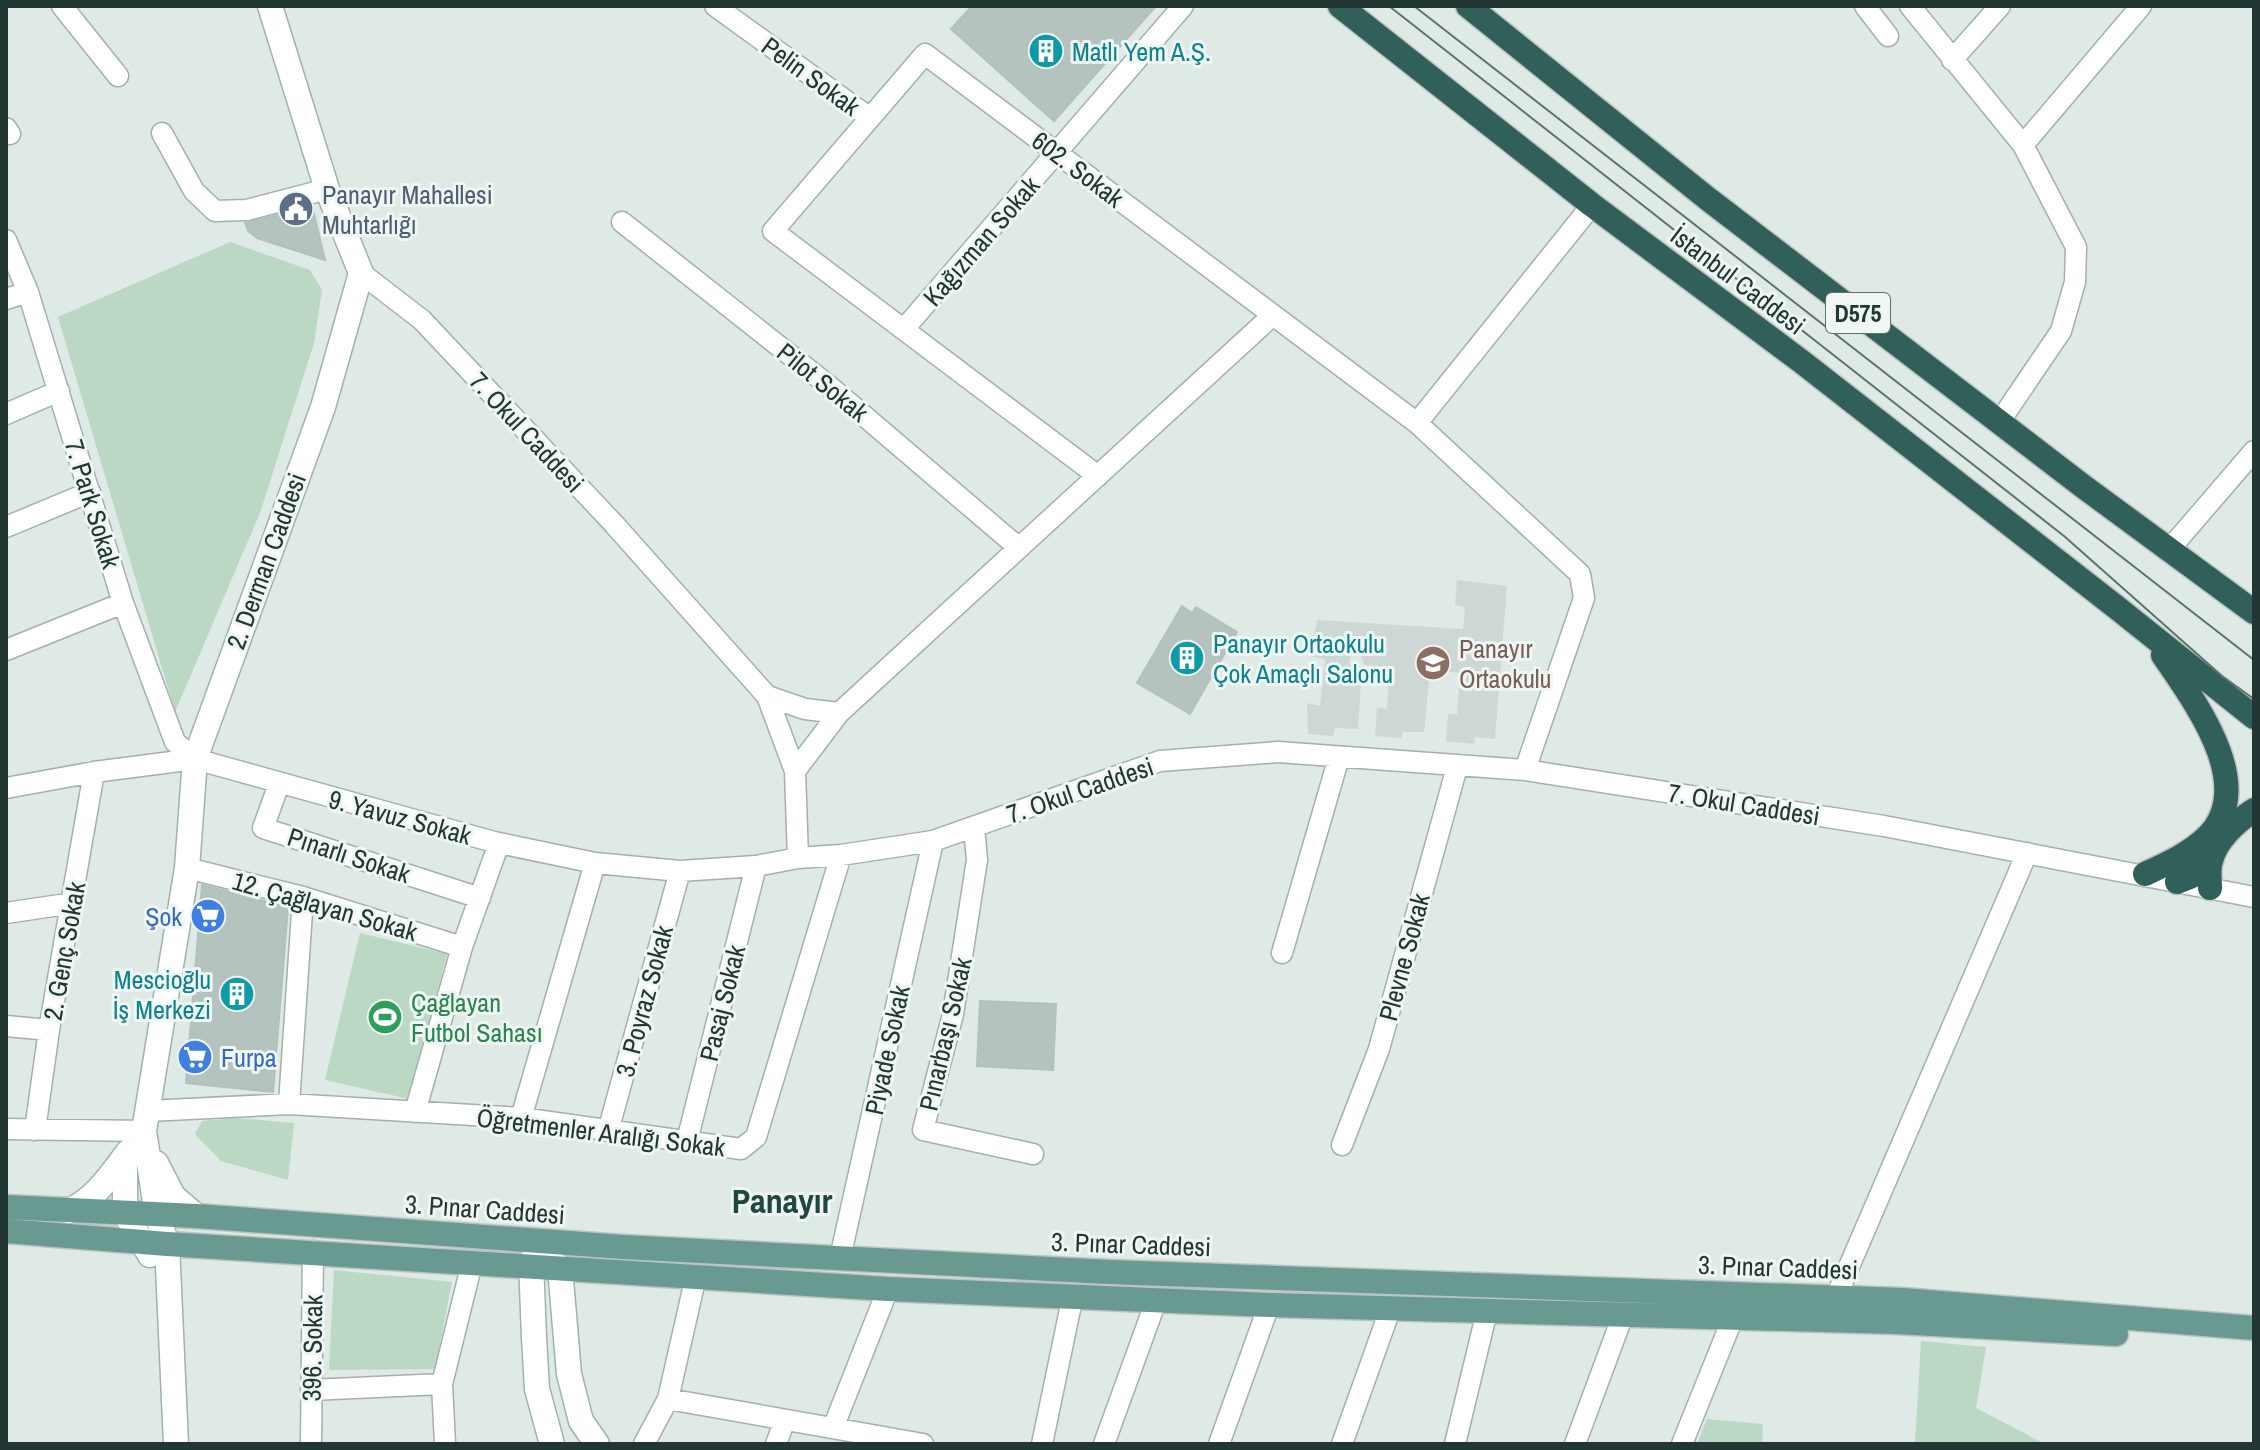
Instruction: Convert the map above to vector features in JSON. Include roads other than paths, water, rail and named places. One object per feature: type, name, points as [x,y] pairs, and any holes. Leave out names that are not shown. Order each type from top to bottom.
[{"type":"highway","name":"İstanbul Caddesi","points":[[1340,6],[1592,205],[1802,362],[2254,717]]},
{"type":"highway","name":"İstanbul Caddesi","points":[[1468,6],[1708,199],[2168,551],[2254,612]]},
{"type":"highway","points":[[2145,874],[2174,861],[2208,836],[2223,815],[2229,791],[2222,761],[2195,700],[2146,630]]},
{"type":"highway","points":[[2177,882],[2192,876],[2210,861],[2239,820],[2254,810]]},
{"type":"highway","points":[[2210,861],[2210,888]]},
{"type":"main road","points":[[270,6],[327,189],[361,273]]},
{"type":"main road","name":"2. Derman Caddesi","points":[[146,1121],[187,868],[195,759],[323,407],[361,273]]},
{"type":"main road","points":[[69,1211],[99,1191],[146,1121]]},
{"type":"main road","points":[[146,1121],[157,1215],[167,1244],[176,1444]]},
{"type":"main road","points":[[146,1121],[160,1173],[173,1196],[196,1216]]},
{"type":"main road","points":[[125,1156],[125,1213],[154,1262],[169,1309]]},
{"type":"main road","name":"3. Pınar Caddesi","points":[[6,1207],[196,1216],[623,1247],[1109,1272],[1903,1300],[2254,1328]]},
{"type":"main road","name":"3. Pınar Caddesi","points":[[6,1231],[472,1263],[536,1259],[560,1268],[888,1289],[1269,1305],[1732,1320],[1895,1322],[2254,1341]]},
{"type":"main road","points":[[502,1238],[536,1259]]},
{"type":"main road","points":[[536,1259],[557,1246],[623,1247]]},
{"type":"main road","points":[[536,1259],[537,1389],[552,1444]]},
{"type":"main road","points":[[560,1268],[569,1374],[581,1421],[597,1444]]},
{"type":"street","points":[[62,6],[118,76]]},
{"type":"street","name":"Pelin Sokak","points":[[715,6],[870,118]]},
{"type":"street","name":"Kağızman Sokak","points":[[904,329],[1183,6]]},
{"type":"street","points":[[1865,6],[1888,36]]},
{"type":"street","points":[[1910,6],[2023,145],[2076,247],[2075,282],[2061,331],[2000,421]]},
{"type":"street","points":[[1952,60],[2000,6]]},
{"type":"street","points":[[2023,145],[2141,6]]},
{"type":"street","name":"602. Sokak","points":[[904,329],[773,231],[925,54],[1417,423],[1580,574],[1584,598],[1525,770]]},
{"type":"street","points":[[162,133],[194,191],[215,211],[247,210],[327,189]]},
{"type":"street","points":[[1417,423],[1592,205]]},
{"type":"street","name":"Pilot Sokak","points":[[622,222],[828,385],[1019,548]]},
{"type":"street","name":"7. Park Sokak","points":[[6,240],[28,292],[123,603],[175,742],[195,759]]},
{"type":"street","name":"7. Okul Caddesi","points":[[361,273],[422,320],[613,523],[767,696],[795,771],[798,858],[933,841],[1160,761],[1278,752],[1525,770],[1884,826],[2254,897]]},
{"type":"street","points":[[6,299],[28,292]]},
{"type":"street","points":[[795,771],[839,713],[1273,315]]},
{"type":"street","points":[[904,329],[1098,476]]},
{"type":"street","points":[[6,414],[59,391]]},
{"type":"street","points":[[2168,551],[2254,451]]},
{"type":"street","points":[[6,527],[90,492]]},
{"type":"street","points":[[6,650],[123,603]]},
{"type":"street","points":[[767,696],[805,709],[839,713]]},
{"type":"street","points":[[1282,953],[1339,757]]},
{"type":"street","name":"9. Yavuz Sokak","points":[[6,788],[94,772],[195,759],[499,843],[595,863],[680,871],[756,866],[798,858]]},
{"type":"street","name":"Plevne Sokak","points":[[1342,1145],[1379,1049],[1457,767]]},
{"type":"street","name":"2. Genç Sokak","points":[[35,1130],[49,1030],[94,772]]},
{"type":"street","name":"Pınarlı Sokak","points":[[279,784],[263,828],[480,898]]},
{"type":"street","name":"Pınarbaşı Sokak","points":[[974,827],[976,874],[953,1014],[923,1130],[1033,1154]]},
{"type":"street","name":"Piyade Sokak","points":[[840,1258],[933,841]]},
{"type":"street","points":[[415,1112],[462,947],[499,843]]},
{"type":"street","points":[[1820,1321],[1836,1297],[2027,853]]},
{"type":"street","name":"Öğretmenler Aralığı Sokak","points":[[6,1129],[35,1130],[146,1121],[289,1104],[521,1118],[741,1149],[756,1137],[841,855]]},
{"type":"street","points":[[521,1118],[595,863]]},
{"type":"street","name":"Pasaj Sokak","points":[[687,1141],[756,866]]},
{"type":"street","name":"12. Çağlayan Sokak","points":[[187,868],[303,897],[462,947]]},
{"type":"street","name":"3. Poyraz Sokak","points":[[608,1131],[680,871]]},
{"type":"street","points":[[289,1104],[303,897]]},
{"type":"street","points":[[6,913],[73,903]]},
{"type":"street","points":[[6,1026],[49,1030]]},
{"type":"street","name":"396. Sokak","points":[[311,1444],[313,1251]]},
{"type":"street","points":[[445,1444],[442,1384],[472,1263]]},
{"type":"street","points":[[644,1444],[668,1399],[696,1276]]},
{"type":"street","points":[[833,1428],[888,1289]]},
{"type":"street","points":[[1042,1444],[1073,1295]]},
{"type":"street","points":[[1104,1444],[1156,1301]]},
{"type":"street","points":[[1219,1444],[1269,1305]]},
{"type":"street","points":[[1342,1444],[1391,1307]]},
{"type":"street","points":[[1455,1444],[1487,1311]]},
{"type":"street","points":[[1575,1444],[1623,1315]]},
{"type":"street","points":[[1682,1444],[1732,1320]]},
{"type":"street","points":[[311,1390],[442,1384]]},
{"type":"street","points":[[668,1399],[912,1443]]},
{"type":"street","points":[[776,1444],[785,1420]]},
{"type":"tram line","points":[[1389,6],[2064,536],[2222,676],[2254,699]]},
{"type":"tram line","points":[[1414,6],[2254,660]]},
{"type":"place","name":"Matlı Yem A.Ş.","points":[[1046,51]]},
{"type":"place","name":"Panayır Mahallesi Muhtarlığı","points":[[296,209]]},
{"type":"place","name":"Panayır Ortaokulu Çok Amaçlı Salonu","points":[[1187,658]]},
{"type":"place","name":"Panayır Ortaokulu","points":[[1433,663]]},
{"type":"place","name":"Şok","points":[[208,916]]},
{"type":"place","name":"Mescioğlu İş Merkezi","points":[[237,994]]},
{"type":"place","name":"Çağlayan Futbol Sahası","points":[[385,1017]]},
{"type":"place","name":"Furpa","points":[[195,1057]]},
{"type":"district","name":"Panayır","points":[[782,1201]]}]
